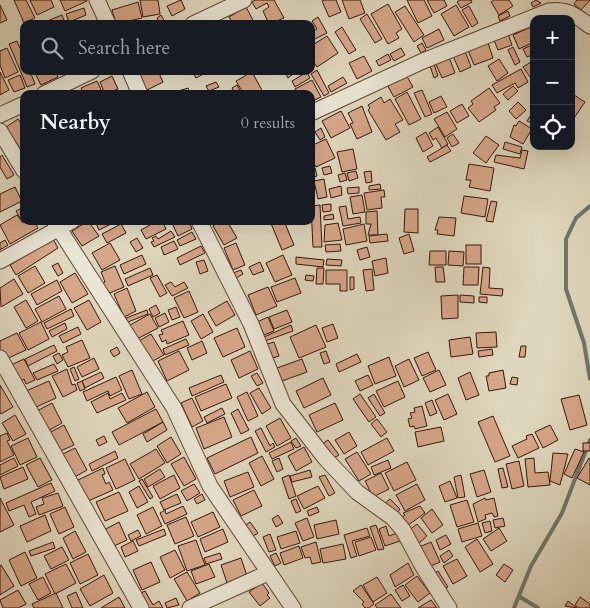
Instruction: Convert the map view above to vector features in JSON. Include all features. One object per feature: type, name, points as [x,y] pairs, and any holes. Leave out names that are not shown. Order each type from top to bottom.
[{"type":"street","points":[[97,0],[106,20]]},
{"type":"street","points":[[202,20],[244,0]]},
{"type":"street","points":[[315,111],[423,61],[549,11],[559,9],[569,11],[590,26]]},
{"type":"street","points":[[52,90],[84,75]]},
{"type":"street","points":[[132,75],[138,90]]},
{"type":"street","points":[[0,115],[20,106]]},
{"type":"street","points":[[0,131],[20,164]]},
{"type":"street","points":[[0,261],[56,225],[174,408],[210,486],[268,574],[293,608]]},
{"type":"street","points":[[201,225],[251,324],[283,404],[325,458],[357,492],[392,518],[403,530],[422,567],[449,608]]},
{"type":"street","points":[[0,358],[141,608]]},
{"type":"street","points":[[190,608],[268,574]]},
{"type":"building","points":[[14,0],[26,0],[35,18],[23,20]]},
{"type":"building","points":[[30,0],[51,0],[54,7],[37,15]]},
{"type":"building","points":[[60,0],[87,0],[87,1],[65,11]]},
{"type":"building","points":[[140,0],[158,0],[160,14],[143,17]]},
{"type":"building","points":[[181,0],[185,9],[172,16],[167,6]]},
{"type":"building","points":[[255,0],[274,0],[284,18],[267,20],[263,11],[269,7],[267,3],[256,9],[252,2]]},
{"type":"building","points":[[336,0],[341,12],[329,17],[322,1]]},
{"type":"building","points":[[342,0],[360,0],[365,13],[349,19]]},
{"type":"building","points":[[407,0],[424,0],[432,16],[418,23]]},
{"type":"building","points":[[427,0],[444,0],[447,6],[434,13]]},
{"type":"building","points":[[460,0],[471,0],[472,2],[461,8],[457,2]]},
{"type":"building","points":[[494,0],[509,0],[513,6],[499,15],[491,2]]},
{"type":"building","points":[[536,0],[541,3],[533,7],[531,3]]},
{"type":"building","points":[[577,0],[590,0],[581,10],[574,4]]},
{"type":"building","points":[[138,2],[142,18],[115,20],[112,10]]},
{"type":"building","points":[[388,4],[402,29],[396,33],[399,38],[388,44],[371,14]]},
{"type":"building","points":[[0,5],[7,20],[0,23]]},
{"type":"building","points":[[456,5],[469,27],[454,36],[441,14]]},
{"type":"building","points":[[405,6],[424,35],[414,42],[395,12]]},
{"type":"building","points":[[469,6],[478,23],[472,27],[462,10]]},
{"type":"building","points":[[246,7],[253,20],[231,20],[229,17]]},
{"type":"building","points":[[84,8],[86,15],[74,20],[68,20],[66,14]]},
{"type":"building","points":[[508,11],[510,16],[500,21],[498,16]]},
{"type":"building","points":[[367,14],[382,39],[375,43],[360,19]]},
{"type":"building","points":[[62,15],[64,20],[50,20]]},
{"type":"building","points":[[161,15],[164,20],[158,20],[157,18]]},
{"type":"building","points":[[318,17],[327,33],[315,39],[315,30],[317,29],[314,20]]},
{"type":"building","points":[[342,27],[356,50],[349,54],[335,32]]},
{"type":"building","points":[[530,27],[530,44],[519,49],[513,35]]},
{"type":"building","points":[[439,29],[444,40],[427,48],[422,38]]},
{"type":"building","points":[[508,34],[512,45],[498,50],[494,40]]},
{"type":"building","points":[[327,36],[338,53],[317,67],[315,64],[315,44]]},
{"type":"building","points":[[17,41],[20,48],[20,70],[9,44]]},
{"type":"building","points":[[422,43],[426,50],[421,53],[417,46]]},
{"type":"building","points":[[488,43],[493,58],[474,65],[468,50]]},
{"type":"building","points":[[530,46],[530,56],[527,57],[523,49]]},
{"type":"building","points":[[513,47],[520,62],[515,65],[508,50]]},
{"type":"building","points":[[7,48],[18,72],[5,78],[0,65],[0,51]]},
{"type":"building","points":[[401,48],[405,55],[394,61],[390,54]]},
{"type":"building","points":[[465,51],[471,67],[460,72],[453,56]]},
{"type":"building","points":[[388,54],[391,60],[379,66],[376,61]]},
{"type":"building","points":[[364,56],[372,71],[357,79],[349,63]]},
{"type":"building","points":[[449,57],[455,73],[442,78],[435,62]]},
{"type":"building","points":[[499,59],[508,73],[497,81],[488,66]]},
{"type":"building","points":[[530,63],[530,77],[523,67]]},
{"type":"building","points":[[434,64],[438,76],[434,78],[430,66]]},
{"type":"building","points":[[521,69],[528,82],[518,88],[515,83],[497,93],[492,85]]},
{"type":"building","points":[[317,70],[329,93],[324,96],[312,75],[315,75]]},
{"type":"building","points":[[0,72],[9,90],[0,95]]},
{"type":"building","points":[[405,73],[413,87],[394,97],[386,83]]},
{"type":"building","points":[[20,75],[25,88],[14,92],[8,80]]},
{"type":"building","points":[[22,75],[32,75],[35,84],[27,87]]},
{"type":"building","points":[[36,75],[57,75],[58,77],[41,85]]},
{"type":"building","points":[[138,75],[160,75],[163,82],[145,90]]},
{"type":"building","points":[[247,75],[254,75],[262,90],[242,90],[236,81]]},
{"type":"building","points":[[302,75],[308,75],[310,78],[295,87],[292,81]]},
{"type":"building","points":[[112,76],[118,89],[103,90],[100,82]]},
{"type":"building","points":[[343,77],[347,83],[331,92],[328,86]]},
{"type":"building","points":[[312,80],[321,97],[315,100],[315,90],[295,89]]},
{"type":"building","points":[[97,81],[101,90],[82,90],[81,88]]},
{"type":"building","points":[[216,82],[219,87],[208,90],[206,86]]},
{"type":"building","points":[[237,85],[240,90],[233,90],[232,88]]},
{"type":"building","points":[[513,86],[518,91],[508,100],[503,94]]},
{"type":"building","points":[[489,88],[500,103],[494,107],[496,110],[479,122],[468,108],[473,104],[471,101]]},
{"type":"building","points":[[422,90],[432,114],[425,117],[414,93]]},
{"type":"building","points":[[407,92],[421,119],[409,125],[395,99]]},
{"type":"building","points":[[441,96],[447,107],[434,113],[429,102]]},
{"type":"building","points":[[575,96],[585,102],[575,117]]},
{"type":"building","points":[[381,97],[384,103],[390,99],[403,120],[395,124],[400,132],[386,140],[368,110],[370,108],[368,105]]},
{"type":"building","points":[[518,102],[526,110],[516,119],[509,111]]},
{"type":"building","points":[[462,104],[469,116],[457,123],[450,111]]},
{"type":"building","points":[[362,106],[372,132],[357,139],[350,124],[353,123],[348,113]]},
{"type":"building","points":[[341,111],[350,128],[331,138],[322,121]]},
{"type":"building","points":[[447,112],[457,129],[445,137],[434,119]]},
{"type":"building","points":[[18,119],[20,122],[20,148],[6,127]]},
{"type":"building","points":[[519,121],[530,128],[530,132],[523,144],[510,137],[514,125],[516,126]]},
{"type":"building","points":[[438,127],[448,144],[442,148],[436,138],[433,140],[429,133]]},
{"type":"building","points":[[321,128],[325,137],[320,140],[315,132]]},
{"type":"building","points":[[426,132],[433,146],[423,152],[416,138]]},
{"type":"building","points":[[453,134],[459,143],[452,147],[447,138]]},
{"type":"building","points":[[486,136],[499,145],[486,163],[473,153]]},
{"type":"building","points":[[326,139],[335,158],[316,167],[315,144]]},
{"type":"building","points":[[505,142],[522,147],[520,154],[503,149]]},
{"type":"building","points":[[447,145],[451,151],[430,162],[427,157]]},
{"type":"building","points":[[353,149],[357,169],[342,172],[337,152]]},
{"type":"building","points":[[522,150],[528,151],[524,169],[494,162],[496,155],[520,158]]},
{"type":"building","points":[[2,155],[14,175],[7,179],[0,167],[0,157]]},
{"type":"building","points":[[469,164],[494,168],[490,191],[469,187],[471,180],[466,180]]},
{"type":"building","points":[[330,166],[332,173],[324,175],[322,168]]},
{"type":"building","points":[[356,171],[358,178],[349,181],[347,173]]},
{"type":"building","points":[[371,171],[372,182],[366,183],[364,172]]},
{"type":"building","points":[[345,173],[347,180],[340,182],[338,175]]},
{"type":"building","points":[[324,179],[327,197],[318,199],[315,181]]},
{"type":"building","points":[[380,184],[381,189],[369,190],[369,186]]},
{"type":"building","points":[[341,186],[342,195],[331,198],[329,189]]},
{"type":"building","points":[[15,187],[20,197],[20,202],[0,212],[0,194]]},
{"type":"building","points":[[359,187],[359,193],[348,194],[347,188]]},
{"type":"building","points":[[384,190],[385,197],[381,197],[382,208],[367,210],[364,193]]},
{"type":"building","points":[[362,195],[365,212],[353,214],[350,197]]},
{"type":"building","points":[[464,196],[488,199],[485,217],[461,213]]},
{"type":"building","points":[[491,201],[497,202],[493,222],[486,221]]},
{"type":"building","points":[[331,204],[331,211],[323,212],[322,205]]},
{"type":"building","points":[[320,205],[322,247],[313,247],[312,225],[315,225],[315,206]]},
{"type":"building","points":[[346,206],[348,219],[360,217],[361,223],[343,226],[339,207]]},
{"type":"building","points":[[20,209],[20,218],[16,211]]},
{"type":"building","points":[[405,209],[418,209],[418,233],[404,232]]},
{"type":"building","points":[[377,211],[378,235],[368,235],[371,224],[366,224],[366,212]]},
{"type":"building","points":[[333,214],[334,219],[324,220],[324,216]]},
{"type":"building","points":[[17,215],[20,219],[20,225],[36,225],[38,228],[10,244],[0,225]]},
{"type":"building","points":[[439,217],[456,218],[454,236],[437,234],[438,230],[435,230]]},
{"type":"building","points":[[338,223],[342,240],[324,242],[325,225]]},
{"type":"building","points":[[364,224],[367,241],[346,245],[343,229]]},
{"type":"building","points":[[82,225],[91,225],[99,236],[82,246],[72,231]]},
{"type":"building","points":[[97,225],[109,225],[99,230]]},
{"type":"building","points":[[119,225],[122,225],[126,233],[107,243],[102,234]]},
{"type":"building","points":[[150,225],[164,225],[166,229],[146,239],[141,230]]},
{"type":"building","points":[[173,225],[190,225],[192,229],[178,236]]},
{"type":"building","points":[[229,225],[237,238],[224,245],[213,226]]},
{"type":"building","points":[[272,225],[286,225],[294,245],[282,250]]},
{"type":"building","points":[[171,231],[175,237],[154,247],[151,242],[154,241],[152,238],[156,236],[158,239]]},
{"type":"building","points":[[192,232],[196,239],[180,246],[177,240]]},
{"type":"building","points":[[387,234],[388,241],[370,243],[369,236]]},
{"type":"building","points":[[409,234],[414,251],[404,254],[399,238]]},
{"type":"building","points":[[137,238],[143,248],[136,252],[130,242]]},
{"type":"building","points":[[53,239],[58,248],[16,275],[10,265]]},
{"type":"building","points":[[5,240],[8,245],[0,250],[0,243]]},
{"type":"building","points":[[174,241],[178,249],[164,255],[161,247]]},
{"type":"building","points":[[110,243],[120,260],[102,270],[92,253]]},
{"type":"building","points":[[236,243],[245,265],[233,270],[224,248]]},
{"type":"building","points":[[340,244],[341,251],[326,252],[325,245]]},
{"type":"building","points":[[466,245],[481,245],[481,264],[466,264]]},
{"type":"building","points":[[201,246],[205,253],[180,265],[177,258]]},
{"type":"building","points":[[367,247],[370,257],[360,260],[357,250]]},
{"type":"building","points":[[430,251],[446,251],[446,265],[429,265]]},
{"type":"building","points":[[449,251],[464,252],[463,266],[448,265]]},
{"type":"building","points":[[142,255],[146,264],[124,274],[120,265]]},
{"type":"building","points":[[283,255],[292,275],[275,282],[266,263]]},
{"type":"building","points":[[296,257],[324,260],[323,267],[296,264]]},
{"type":"building","points":[[386,258],[388,273],[375,276],[372,261]]},
{"type":"building","points":[[327,259],[342,260],[341,266],[326,265]]},
{"type":"building","points":[[204,260],[208,271],[200,274],[196,262]]},
{"type":"building","points":[[260,262],[264,271],[253,275],[249,267]]},
{"type":"building","points":[[58,263],[63,273],[58,276],[52,266]]},
{"type":"building","points":[[35,266],[45,283],[28,293],[18,276]]},
{"type":"building","points":[[115,266],[124,287],[105,295],[100,285],[105,282],[101,272]]},
{"type":"building","points":[[435,267],[443,267],[445,282],[436,282]]},
{"type":"building","points":[[464,267],[479,267],[478,285],[463,285]]},
{"type":"building","points":[[483,267],[490,268],[489,288],[503,289],[502,296],[480,294]]},
{"type":"building","points":[[150,268],[153,275],[128,286],[125,279]]},
{"type":"building","points":[[317,268],[324,268],[323,284],[316,284]]},
{"type":"building","points":[[372,269],[374,290],[366,291],[363,270]]},
{"type":"building","points":[[241,270],[243,274],[236,278],[233,273]]},
{"type":"building","points":[[326,270],[347,270],[347,291],[340,291],[340,284],[326,284]]},
{"type":"building","points":[[75,273],[88,294],[72,303],[60,282]]},
{"type":"building","points":[[157,275],[167,293],[160,297],[150,278]]},
{"type":"building","points":[[306,275],[314,276],[313,281],[305,280]]},
{"type":"building","points":[[350,277],[354,277],[354,289],[350,290]]},
{"type":"building","points":[[295,278],[301,293],[277,302],[271,287]]},
{"type":"building","points":[[14,279],[23,294],[1,307],[0,288]]},
{"type":"building","points":[[57,280],[62,291],[37,305],[31,294]]},
{"type":"building","points":[[171,282],[175,287],[184,282],[188,288],[172,296],[165,285]]},
{"type":"building","points":[[268,287],[277,306],[256,315],[248,295]]},
{"type":"building","points":[[127,288],[136,311],[124,317],[114,294]]},
{"type":"building","points":[[189,291],[198,312],[184,318],[174,298]]},
{"type":"building","points":[[458,295],[458,318],[442,319],[441,296]]},
{"type":"building","points":[[460,295],[474,296],[474,303],[460,302]]},
{"type":"building","points":[[59,296],[66,309],[42,322],[35,309]]},
{"type":"building","points":[[479,297],[487,297],[487,303],[479,302]]},
{"type":"building","points":[[26,300],[38,321],[26,328],[14,307]]},
{"type":"building","points":[[89,300],[101,322],[87,330],[74,308]]},
{"type":"building","points":[[227,301],[235,315],[216,326],[208,312]]},
{"type":"building","points":[[156,305],[160,313],[153,317],[149,309]]},
{"type":"building","points":[[176,307],[180,317],[172,320],[168,310]]},
{"type":"building","points":[[71,309],[74,316],[47,329],[44,323]]},
{"type":"building","points":[[147,310],[148,314],[128,322],[126,318]]},
{"type":"building","points":[[287,310],[292,322],[274,329],[269,317]]},
{"type":"building","points":[[165,313],[169,322],[159,327],[155,318]]},
{"type":"building","points":[[150,314],[158,328],[137,339],[130,325]]},
{"type":"building","points":[[203,314],[213,332],[201,339],[191,321]]},
{"type":"building","points":[[268,317],[274,331],[264,335],[262,330],[258,332],[255,323]]},
{"type":"building","points":[[183,321],[189,335],[167,344],[166,340],[162,342],[159,335],[163,334],[161,330]]},
{"type":"building","points":[[41,322],[49,339],[28,350],[19,333]]},
{"type":"building","points":[[65,323],[67,329],[52,337],[49,331]]},
{"type":"building","points":[[333,324],[338,338],[327,342],[322,328]]},
{"type":"building","points":[[291,325],[293,331],[265,341],[264,337]]},
{"type":"building","points":[[316,325],[326,347],[299,358],[290,337]]},
{"type":"building","points":[[78,327],[81,334],[63,343],[59,336]]},
{"type":"building","points":[[237,328],[245,347],[223,357],[214,338]]},
{"type":"building","points":[[496,332],[497,347],[477,348],[476,333]]},
{"type":"building","points":[[17,333],[26,350],[4,360],[0,352],[0,341]]},
{"type":"building","points":[[151,334],[164,355],[149,363],[137,342]]},
{"type":"building","points":[[470,337],[473,354],[451,357],[449,340]]},
{"type":"building","points":[[186,339],[189,345],[165,355],[163,349]]},
{"type":"building","points":[[82,340],[90,358],[68,367],[62,355],[68,352],[66,347]]},
{"type":"building","points":[[202,341],[207,353],[192,360],[187,348]]},
{"type":"building","points":[[274,342],[279,356],[273,358],[267,344]]},
{"type":"building","points":[[54,345],[57,351],[28,366],[25,359]]},
{"type":"building","points":[[521,346],[526,346],[525,357],[519,357]]},
{"type":"building","points":[[117,347],[120,353],[114,357],[110,351]]},
{"type":"building","points":[[492,349],[493,355],[479,357],[478,351]]},
{"type":"building","points":[[179,351],[189,370],[167,381],[158,361]]},
{"type":"building","points":[[250,351],[258,369],[239,378],[231,360]]},
{"type":"building","points":[[326,351],[330,362],[324,364],[320,353]]},
{"type":"building","points":[[428,352],[436,370],[422,376],[414,358]]},
{"type":"building","points":[[59,353],[63,360],[57,364],[53,356]]},
{"type":"building","points":[[357,354],[361,362],[339,372],[336,364]]},
{"type":"building","points":[[389,357],[396,376],[375,384],[368,366]]},
{"type":"building","points":[[94,358],[99,369],[82,377],[77,367]]},
{"type":"building","points":[[24,359],[35,380],[26,384],[24,379],[20,382],[11,365]]},
{"type":"building","points":[[302,359],[307,372],[282,381],[277,368]]},
{"type":"building","points":[[409,359],[419,380],[404,387],[395,366]]},
{"type":"building","points":[[54,364],[58,371],[37,380],[33,373]]},
{"type":"building","points":[[74,367],[79,379],[75,381],[70,369]]},
{"type":"building","points":[[67,369],[72,385],[75,384],[77,390],[63,397],[52,376]]},
{"type":"building","points":[[132,370],[142,394],[129,399],[119,376]]},
{"type":"building","points":[[439,370],[446,385],[430,392],[423,378]]},
{"type":"building","points":[[503,370],[506,388],[489,391],[486,376],[489,376],[489,373]]},
{"type":"building","points":[[101,372],[104,378],[85,388],[82,381]]},
{"type":"building","points":[[470,372],[479,395],[466,400],[458,378]]},
{"type":"building","points":[[257,373],[263,383],[257,386],[251,376]]},
{"type":"building","points":[[221,375],[224,382],[192,396],[189,388]]},
{"type":"building","points":[[368,375],[373,385],[360,391],[355,381]]},
{"type":"building","points":[[116,377],[122,390],[110,396],[108,391],[87,401],[83,392]]},
{"type":"building","points":[[512,377],[518,378],[517,385],[510,384]]},
{"type":"building","points":[[323,378],[331,395],[304,408],[296,391]]},
{"type":"building","points":[[49,381],[56,398],[34,408],[26,391]]},
{"type":"building","points":[[82,381],[85,389],[80,391],[77,383]]},
{"type":"building","points":[[398,381],[405,397],[384,407],[376,391]]},
{"type":"building","points":[[226,384],[232,398],[201,411],[195,397]]},
{"type":"building","points":[[0,385],[13,407],[1,414],[0,412]]},
{"type":"building","points":[[259,388],[271,408],[262,414],[250,393]]},
{"type":"building","points":[[147,392],[155,407],[127,423],[118,408]]},
{"type":"building","points":[[247,392],[258,416],[248,421],[237,397]]},
{"type":"building","points":[[108,393],[110,399],[122,393],[126,400],[97,413],[91,402]]},
{"type":"building","points":[[360,394],[376,417],[369,422],[353,399]]},
{"type":"building","points":[[374,394],[385,413],[380,416],[368,398]]},
{"type":"building","points":[[448,394],[457,414],[444,420],[435,400]]},
{"type":"building","points":[[579,395],[587,425],[570,430],[561,399]]},
{"type":"building","points":[[192,398],[203,421],[192,427],[181,403]]},
{"type":"building","points":[[432,400],[437,413],[430,416],[425,403]]},
{"type":"building","points":[[52,403],[62,423],[46,432],[35,412]]},
{"type":"building","points":[[335,403],[343,420],[317,432],[309,415]]},
{"type":"building","points":[[422,406],[427,426],[415,429],[414,426],[410,427],[408,419],[412,418],[410,413],[415,412],[414,408]]},
{"type":"building","points":[[222,408],[225,414],[207,423],[204,417]]},
{"type":"building","points":[[156,409],[163,422],[119,445],[112,432]]},
{"type":"building","points":[[238,409],[249,430],[241,434],[231,413]]},
{"type":"building","points":[[15,415],[26,434],[13,441],[2,423]]},
{"type":"building","points":[[493,416],[510,456],[495,462],[478,422]]},
{"type":"building","points":[[224,417],[232,437],[204,449],[196,428]]},
{"type":"building","points":[[280,418],[291,438],[277,446],[266,426]]},
{"type":"building","points":[[377,419],[387,432],[381,437],[371,424]]},
{"type":"building","points":[[163,422],[167,430],[147,442],[143,434]]},
{"type":"building","points":[[64,425],[74,445],[58,452],[49,433]]},
{"type":"building","points":[[550,425],[558,440],[543,448],[535,432]]},
{"type":"building","points":[[441,427],[444,441],[418,447],[415,432]]},
{"type":"building","points":[[261,428],[270,446],[273,443],[275,447],[266,452],[255,431]]},
{"type":"building","points":[[349,432],[357,446],[344,454],[335,440]]},
{"type":"building","points":[[7,433],[10,440],[7,441],[14,455],[0,462],[0,436]]},
{"type":"building","points":[[532,434],[539,448],[518,458],[512,446],[527,439],[526,436]]},
{"type":"building","points":[[104,436],[107,442],[99,446],[96,440]]},
{"type":"building","points":[[171,437],[181,454],[167,463],[157,446]]},
{"type":"building","points":[[251,437],[258,453],[215,474],[207,458]]},
{"type":"building","points":[[28,438],[37,457],[20,465],[11,446]]},
{"type":"building","points":[[296,438],[301,446],[296,448],[291,441]]},
{"type":"building","points":[[387,438],[394,451],[368,465],[361,452]]},
{"type":"building","points":[[328,440],[339,455],[332,459],[322,444]]},
{"type":"building","points":[[291,442],[294,449],[272,459],[269,453]]},
{"type":"building","points":[[583,443],[590,443],[590,451],[583,451]]},
{"type":"building","points":[[304,447],[312,462],[296,471],[288,456]]},
{"type":"building","points":[[75,448],[87,470],[73,478],[61,455]]},
{"type":"building","points":[[156,449],[165,463],[139,479],[130,464]]},
{"type":"building","points":[[575,449],[584,452],[572,478],[564,474]]},
{"type":"building","points":[[115,451],[118,458],[92,471],[89,464]]},
{"type":"building","points":[[357,452],[371,474],[359,481],[345,459]]},
{"type":"building","points":[[553,453],[568,454],[560,485],[550,481]]},
{"type":"building","points":[[262,456],[274,479],[261,486],[249,463]]},
{"type":"building","points":[[184,457],[196,479],[184,486],[171,464]]},
{"type":"building","points":[[14,458],[18,466],[0,475],[0,465]]},
{"type":"building","points":[[40,458],[52,480],[38,487],[26,465]]},
{"type":"building","points":[[279,458],[283,469],[277,472],[272,461]]},
{"type":"building","points":[[534,458],[535,473],[548,472],[550,485],[528,487],[525,459]]},
{"type":"building","points":[[125,459],[135,480],[116,489],[106,468]]},
{"type":"building","points":[[590,459],[590,485],[577,478]]},
{"type":"building","points":[[388,460],[391,468],[374,475],[371,467]]},
{"type":"building","points":[[519,461],[524,486],[512,489],[506,464]]},
{"type":"building","points":[[407,462],[416,480],[394,491],[385,473]]},
{"type":"building","points":[[23,467],[28,479],[4,489],[0,477]]},
{"type":"building","points":[[103,468],[105,474],[102,475],[106,484],[109,482],[113,490],[86,502],[76,481]]},
{"type":"building","points":[[503,468],[508,487],[502,488],[498,469]]},
{"type":"building","points":[[160,469],[165,477],[148,487],[144,479]]},
{"type":"building","points":[[310,470],[312,477],[292,482],[290,476]]},
{"type":"building","points":[[484,470],[491,492],[477,497],[470,474]]},
{"type":"building","points":[[248,472],[254,487],[230,497],[224,481]]},
{"type":"building","points":[[381,473],[389,489],[373,497],[365,481]]},
{"type":"building","points":[[174,475],[180,488],[160,499],[153,486]]},
{"type":"building","points":[[289,475],[296,496],[289,499],[282,478]]},
{"type":"building","points":[[325,475],[335,493],[329,496],[319,477]]},
{"type":"building","points":[[461,475],[465,497],[458,498],[454,477]]},
{"type":"building","points":[[142,479],[153,497],[150,499],[139,481]]},
{"type":"building","points":[[450,481],[457,498],[445,502],[439,486]]},
{"type":"building","points":[[51,483],[55,491],[31,502],[36,514],[29,517],[24,505],[9,511],[6,503]]},
{"type":"building","points":[[194,484],[200,493],[187,501],[181,491]]},
{"type":"building","points":[[417,484],[425,500],[405,511],[396,495]]},
{"type":"building","points":[[139,486],[148,502],[137,508],[129,492]]},
{"type":"building","points":[[318,486],[325,498],[304,509],[297,496]]},
{"type":"building","points":[[254,490],[262,506],[241,516],[233,500]]},
{"type":"building","points":[[119,492],[128,511],[105,521],[96,502]]},
{"type":"building","points":[[58,493],[63,506],[39,515],[36,507],[44,504],[42,498]]},
{"type":"building","points":[[177,494],[181,503],[164,510],[160,502]]},
{"type":"building","points":[[202,494],[205,500],[197,504],[194,499]]},
{"type":"building","points":[[0,498],[14,525],[0,532]]},
{"type":"building","points":[[485,498],[486,500],[494,498],[498,516],[494,517],[492,513],[485,515],[486,519],[478,522],[473,504]]},
{"type":"building","points":[[296,499],[301,511],[296,513],[291,501]]},
{"type":"building","points":[[390,499],[400,509],[394,518],[382,506]]},
{"type":"building","points":[[467,500],[474,522],[457,527],[450,505]]},
{"type":"building","points":[[183,506],[187,514],[165,524],[160,513],[165,510],[166,514]]},
{"type":"building","points":[[420,506],[425,513],[404,528],[399,519],[405,515],[403,513]]},
{"type":"building","points":[[65,507],[74,527],[59,534],[50,514]]},
{"type":"building","points":[[153,507],[162,526],[146,534],[137,515]]},
{"type":"building","points":[[317,507],[319,512],[309,516],[307,511]]},
{"type":"building","points":[[432,509],[443,525],[432,533],[421,518]]},
{"type":"building","points":[[213,512],[220,527],[198,537],[191,522]]},
{"type":"building","points":[[45,515],[51,531],[27,542],[20,526]]},
{"type":"building","points":[[278,515],[283,523],[276,527],[272,519]]},
{"type":"building","points":[[186,517],[194,536],[175,544],[167,525]]},
{"type":"building","points":[[307,518],[314,537],[303,541],[295,523]]},
{"type":"building","points":[[503,518],[505,526],[495,528],[493,520]]},
{"type":"building","points":[[336,520],[339,534],[317,539],[314,525]]},
{"type":"building","points":[[490,521],[492,531],[485,533],[482,523]]},
{"type":"building","points":[[119,522],[127,540],[112,547],[104,530]]},
{"type":"building","points":[[250,522],[258,533],[250,538],[243,527]]},
{"type":"building","points":[[478,523],[482,536],[462,542],[458,529]]},
{"type":"building","points":[[417,524],[427,536],[418,544],[408,531]]},
{"type":"building","points":[[376,525],[384,549],[378,550],[370,527]]},
{"type":"building","points":[[386,526],[389,536],[397,533],[400,541],[385,546],[379,529]]},
{"type":"building","points":[[367,528],[370,536],[352,541],[357,556],[351,558],[344,535]]},
{"type":"building","points":[[499,528],[507,541],[491,551],[483,539]]},
{"type":"building","points":[[164,529],[166,535],[139,546],[136,540]]},
{"type":"building","points":[[223,529],[228,542],[205,552],[200,539]]},
{"type":"building","points":[[138,530],[141,536],[131,541],[128,535]]},
{"type":"building","points":[[75,531],[86,552],[73,559],[63,538]]},
{"type":"building","points":[[296,531],[300,543],[281,549],[277,537]]},
{"type":"building","points":[[270,534],[276,550],[269,552],[263,537]]},
{"type":"building","points":[[446,535],[451,544],[440,550],[436,540]]},
{"type":"building","points":[[371,537],[376,550],[359,556],[355,542]]},
{"type":"building","points":[[477,539],[493,564],[480,572],[465,547]]},
{"type":"building","points":[[196,540],[205,565],[187,571],[178,546]]},
{"type":"building","points":[[133,541],[138,551],[125,557],[121,547]]},
{"type":"building","points":[[53,542],[55,548],[31,556],[29,551]]},
{"type":"building","points":[[316,542],[321,562],[312,564],[310,557],[305,558],[301,547]]},
{"type":"building","points":[[431,542],[440,562],[426,568],[417,548]]},
{"type":"building","points":[[343,544],[346,559],[323,563],[320,549]]},
{"type":"building","points":[[299,546],[303,558],[284,565],[280,553]]},
{"type":"building","points":[[62,547],[69,560],[51,569],[44,556]]},
{"type":"building","points":[[175,550],[185,570],[170,578],[160,557]]},
{"type":"building","points":[[449,550],[453,556],[444,563],[440,556]]},
{"type":"building","points":[[25,552],[37,578],[21,586],[9,560]]},
{"type":"building","points":[[220,553],[222,559],[206,564],[204,558]]},
{"type":"building","points":[[276,553],[281,563],[275,566],[270,556]]},
{"type":"building","points":[[88,554],[98,575],[80,584],[70,563]]},
{"type":"building","points":[[241,558],[247,576],[227,583],[221,565]]},
{"type":"building","points":[[457,559],[467,576],[453,584],[443,566]]},
{"type":"building","points":[[151,562],[160,582],[142,590],[133,570]]},
{"type":"building","points":[[408,563],[414,575],[395,587],[390,575]]},
{"type":"building","points":[[66,564],[76,583],[55,594],[45,574]]},
{"type":"building","points":[[209,564],[215,577],[196,584],[191,571]]},
{"type":"building","points":[[504,564],[513,570],[505,582],[496,575]]},
{"type":"building","points":[[0,566],[14,586],[0,595]]},
{"type":"building","points":[[438,571],[448,587],[443,590],[432,575]]},
{"type":"building","points":[[187,572],[200,593],[187,601],[174,579]]},
{"type":"building","points":[[104,575],[113,593],[90,606],[80,589]]},
{"type":"building","points":[[417,576],[430,593],[418,602],[405,585]]},
{"type":"building","points":[[43,577],[51,593],[38,600],[29,584]]},
{"type":"building","points":[[377,577],[387,593],[373,602],[363,585]]},
{"type":"building","points":[[262,583],[270,598],[260,606],[249,592]]},
{"type":"building","points":[[361,585],[374,604],[369,608],[365,608],[362,604],[364,602],[353,591]]},
{"type":"building","points":[[403,585],[410,596],[402,601],[395,590]]},
{"type":"building","points":[[18,590],[26,604],[18,608],[3,608],[0,600]]},
{"type":"building","points":[[145,591],[153,605],[159,601],[163,608],[144,608],[137,595]]},
{"type":"building","points":[[76,592],[83,608],[72,608],[67,596]]},
{"type":"building","points":[[56,593],[63,608],[34,608],[32,604]]},
{"type":"building","points":[[391,594],[401,608],[377,608],[375,605]]},
{"type":"building","points":[[119,597],[125,608],[101,608]]},
{"type":"building","points":[[580,597],[590,604],[590,608],[579,608],[575,605]]},
{"type":"building","points":[[176,598],[179,605],[167,608],[165,603]]},
{"type":"building","points":[[431,600],[437,608],[418,608]]},
{"type":"building","points":[[568,601],[577,608],[565,606]]},
{"type":"waterway","points":[[590,206],[576,218],[566,239],[566,289],[584,343],[590,379]]},
{"type":"waterway","points":[[514,608],[531,566],[562,513],[590,440]]},
{"type":"waterway","points":[[520,597],[538,608]]}]
